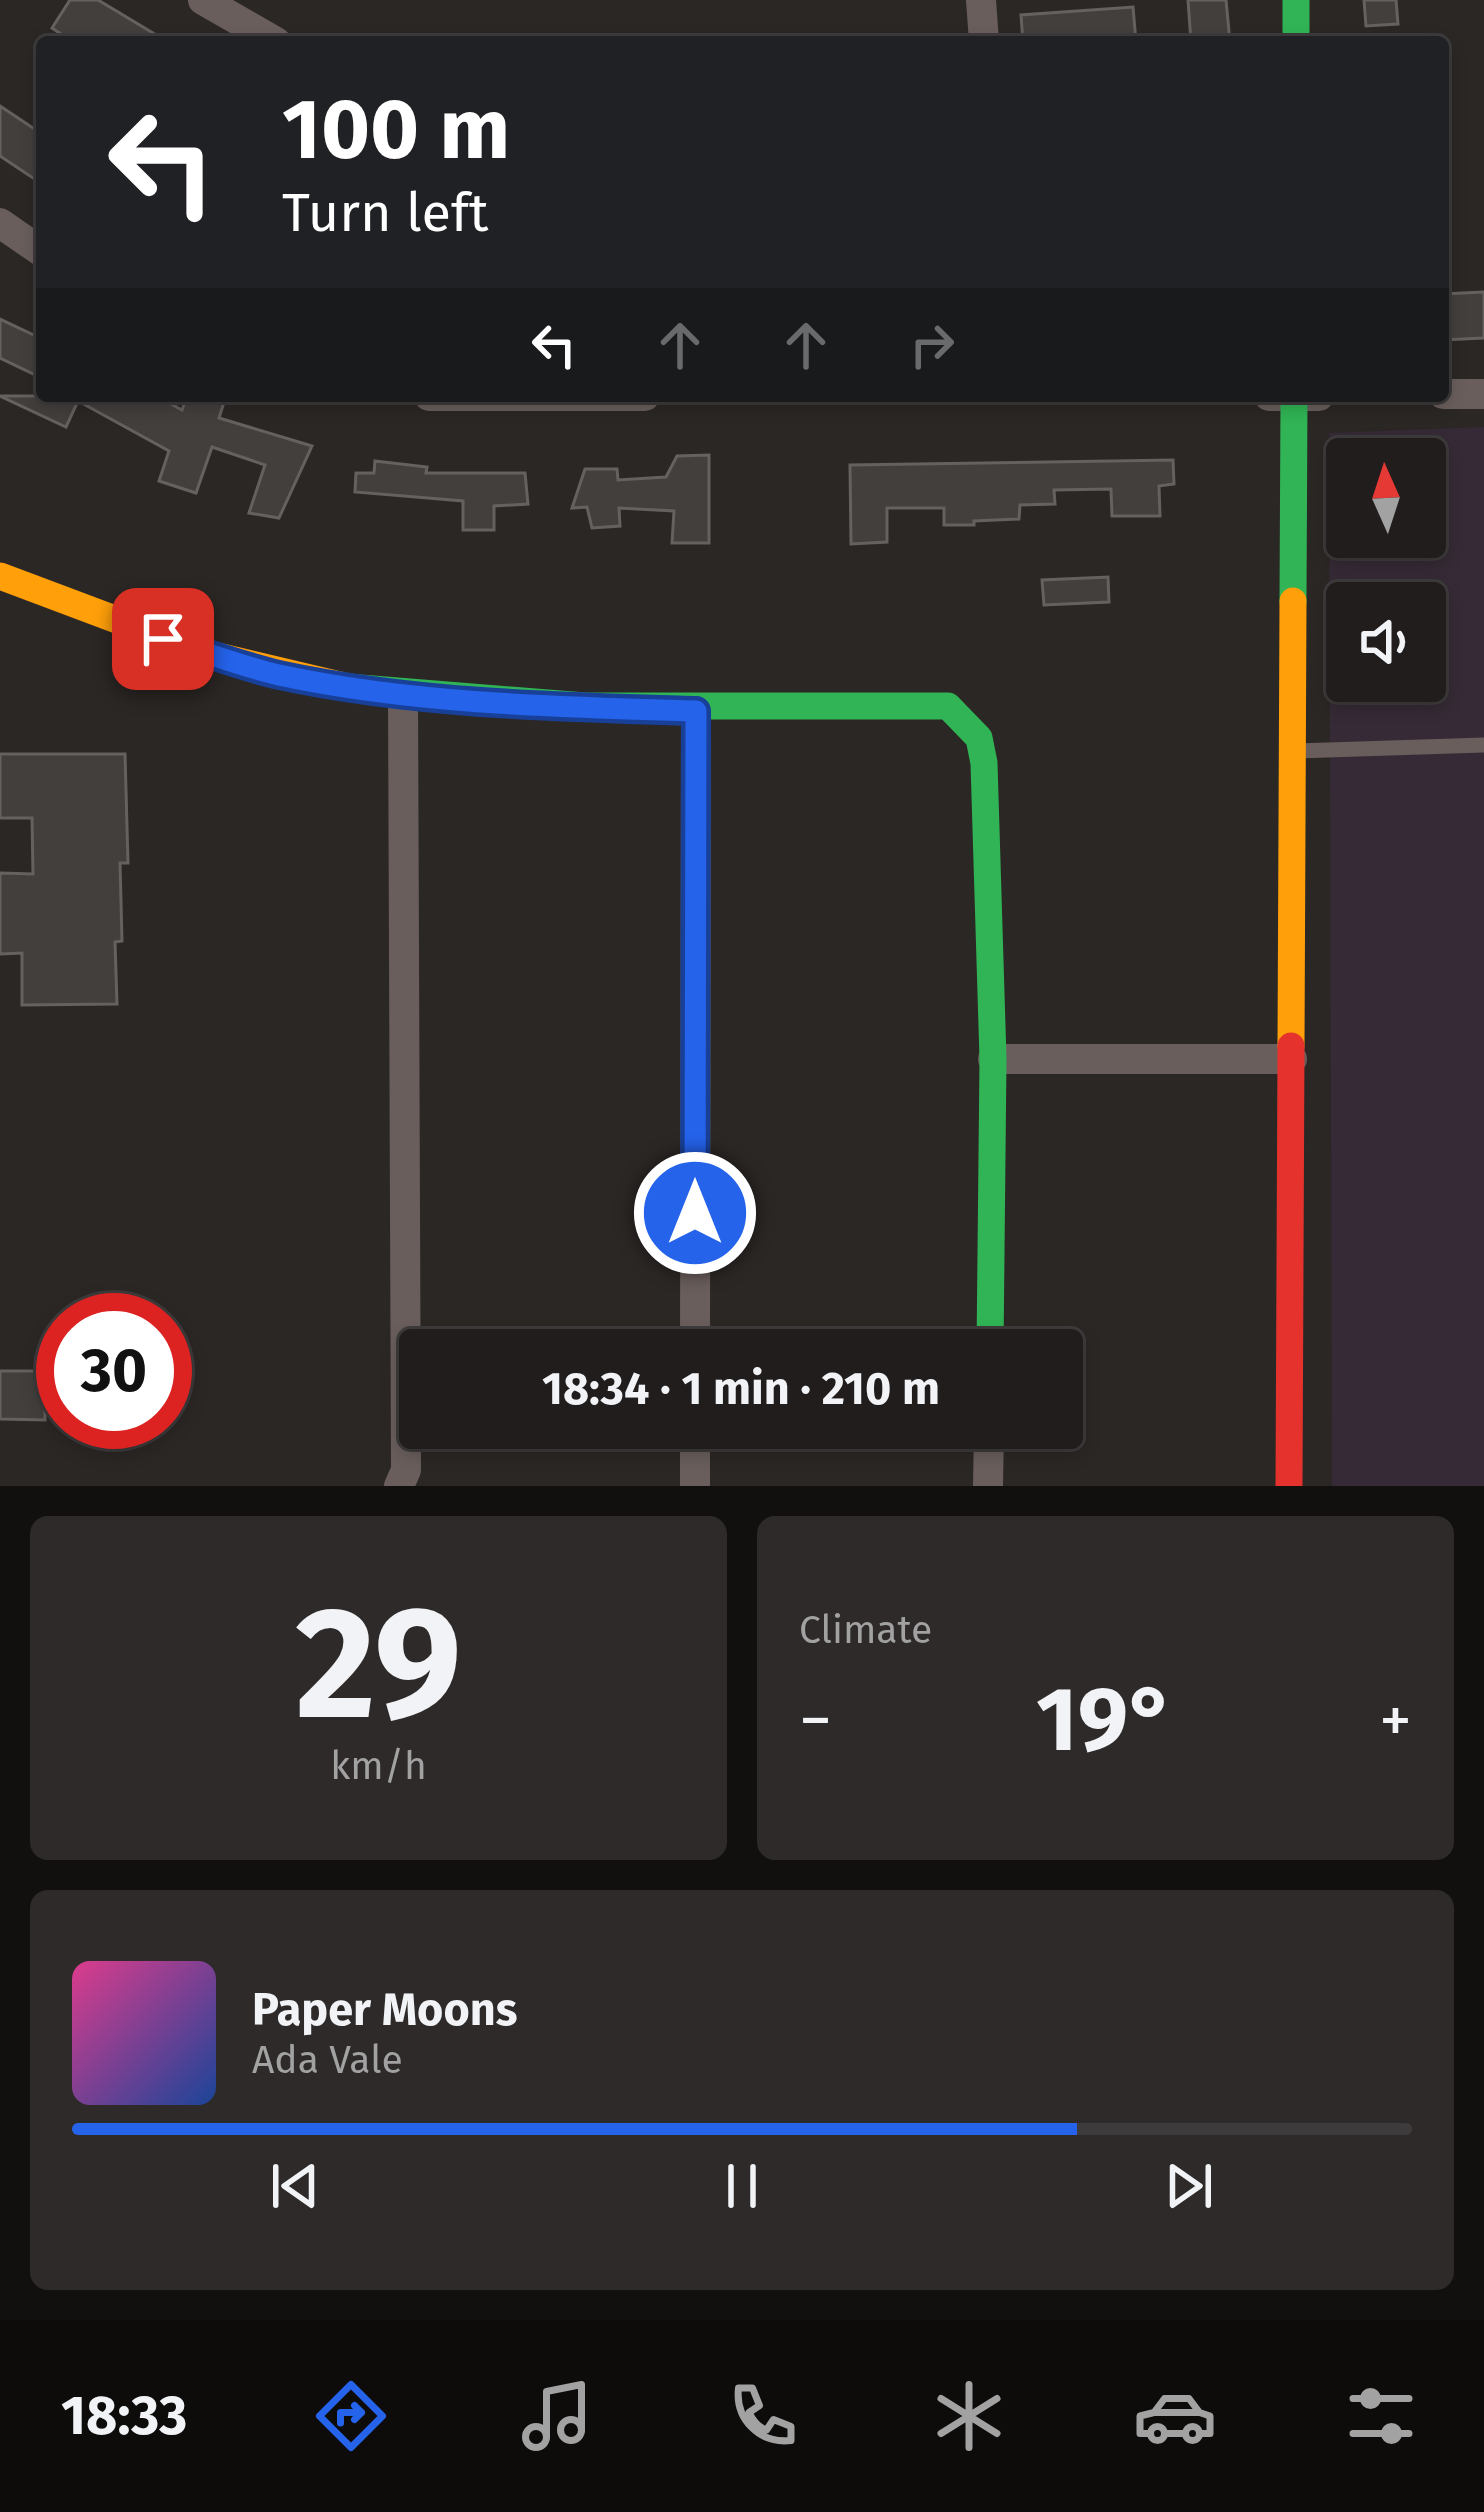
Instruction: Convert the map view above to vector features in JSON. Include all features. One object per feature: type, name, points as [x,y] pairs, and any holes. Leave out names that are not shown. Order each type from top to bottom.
[{"type":"street","points":[[203,0],[265,36]]},
{"type":"street","points":[[981,0],[984,36]]},
{"type":"street","points":[[1296,0],[1296,36]]},
{"type":"street","points":[[0,223],[36,248]]},
{"type":"street","points":[[1449,394],[1484,394]]},
{"type":"street","points":[[1289,1486],[1294,402]]},
{"type":"street","points":[[0,576],[125,628],[278,674],[403,693],[581,708],[696,711],[947,706],[979,738],[984,763],[993,1059],[990,1329]]},
{"type":"street","points":[[399,1486],[406,1470],[403,693]]},
{"type":"street","points":[[695,1329],[696,711]]},
{"type":"street","points":[[993,1059],[1292,1059]]},
{"type":"street","points":[[694,1486],[695,1449]]},
{"type":"street","points":[[988,1486],[989,1449]]},
{"type":"lane","points":[[1293,751],[1484,745]]},
{"type":"shaded area","points":[[1484,427],[1484,1486],[1332,1486],[1330,702],[1446,702],[1446,582],[1329,582],[1329,558],[1446,558],[1446,438],[1329,438],[1329,433]]},
{"type":"building","points":[[70,0],[98,0],[158,36],[64,36],[52,28]]},
{"type":"building","points":[[1188,0],[1226,0],[1229,36],[1191,36]]},
{"type":"building","points":[[1364,0],[1396,0],[1398,24],[1366,26]]},
{"type":"building","points":[[1133,7],[1135,36],[1023,36],[1021,15]]},
{"type":"building","points":[[0,106],[36,130],[36,180],[0,156]]},
{"type":"building","points":[[1484,292],[1484,338],[1449,340],[1449,294]]},
{"type":"building","points":[[0,319],[36,336],[36,375],[0,358]]},
{"type":"building","points":[[0,396],[78,402],[66,427]]},
{"type":"building","points":[[80,402],[168,402],[182,410],[185,402],[224,402],[219,418],[312,446],[279,518],[249,513],[265,465],[212,447],[196,493],[159,481],[169,451]]},
{"type":"building","points":[[709,455],[709,543],[672,543],[674,511],[619,508],[620,526],[592,528],[587,507],[572,508],[585,469],[617,469],[618,480],[666,477],[677,456]]},
{"type":"building","points":[[1173,460],[1174,484],[1159,486],[1160,516],[1112,516],[1111,489],[1054,490],[1055,504],[1020,505],[1019,519],[974,521],[974,525],[944,525],[944,508],[887,508],[887,542],[851,544],[850,465]]},
{"type":"building","points":[[375,461],[427,467],[426,473],[525,473],[528,504],[494,506],[494,530],[463,530],[463,501],[355,492],[356,473],[374,473]]},
{"type":"building","points":[[1108,577],[1109,602],[1044,605],[1042,580]]},
{"type":"building","points":[[0,754],[125,754],[128,863],[120,863],[122,941],[115,942],[117,1004],[22,1005],[22,953],[0,954],[0,873],[33,874],[32,818],[0,818]]},
{"type":"building","points":[[0,1371],[36,1371],[36,1420],[0,1419]]},
{"type":"traffic: fast","points":[[1296,0],[1296,36]]},
{"type":"traffic: fast","points":[[1293,601],[1294,402]]},
{"type":"traffic: fast","points":[[348,687],[585,706],[948,706],[979,738],[984,763],[993,1059],[990,1329]]},
{"type":"traffic: slow","points":[[0,576],[205,653],[348,687]]},
{"type":"traffic: slow","points":[[1291,1046],[1293,601]]},
{"type":"traffic: jam","points":[[1289,1486],[1291,1046]]},
{"type":"route","points":[[163,639],[278,674],[403,693],[581,708],[696,711],[695,1213]]}]
